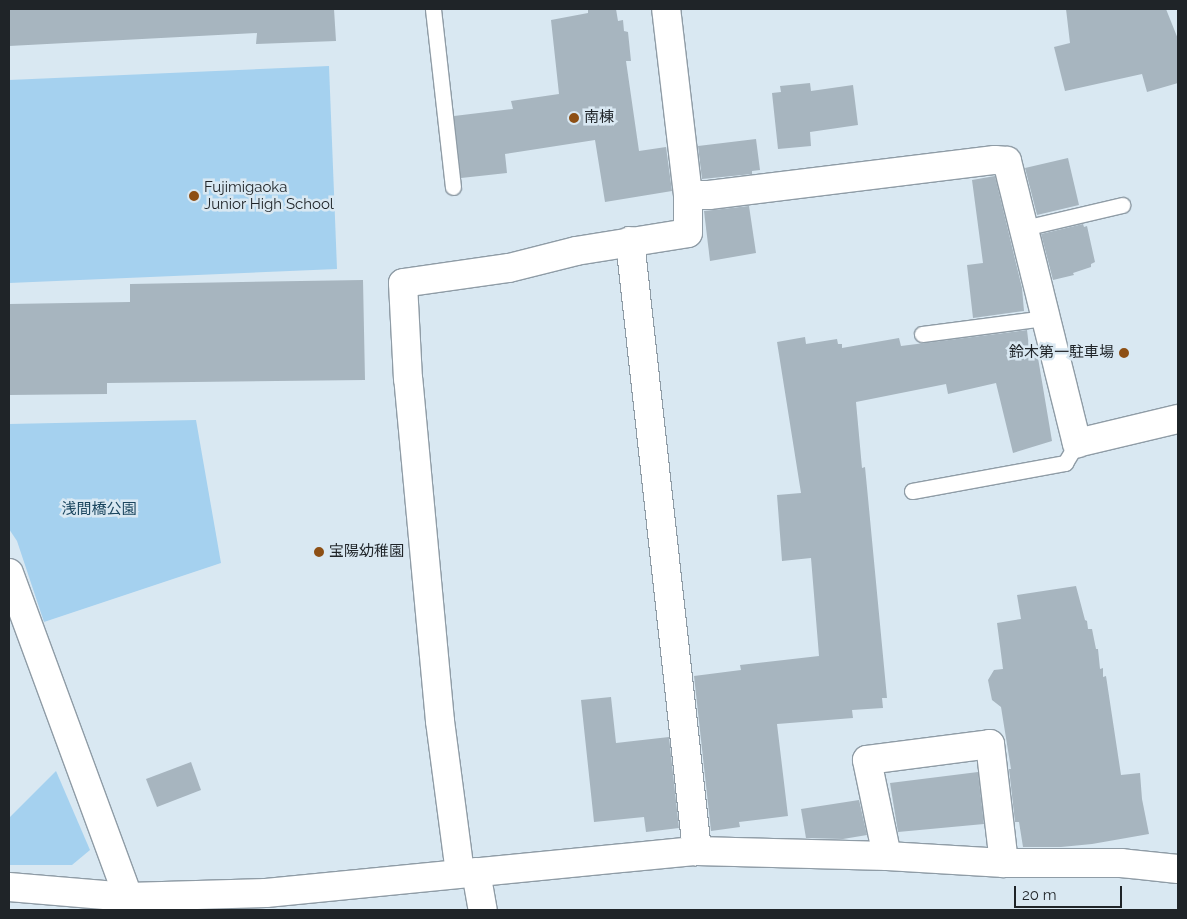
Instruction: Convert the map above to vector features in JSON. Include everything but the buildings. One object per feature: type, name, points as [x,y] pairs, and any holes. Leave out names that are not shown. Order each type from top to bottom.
[{"type":"street","points":[[483,910],[468,872],[440,721],[408,379],[403,283],[509,268],[630,241],[688,233],[688,195],[666,9]]},
{"type":"street","points":[[688,195],[709,195],[995,160],[1007,161],[1077,443],[1178,419]]},
{"type":"street","points":[[630,241],[697,851]]},
{"type":"street","points":[[9,573],[130,904]]},
{"type":"street","points":[[887,856],[867,760],[990,744],[1004,863]]},
{"type":"street","points":[[9,888],[130,904],[266,893],[697,851],[887,856],[1004,863],[1121,863],[1178,869]]},
{"type":"lane","points":[[433,9],[454,187]]},
{"type":"lane","points":[[1024,228],[1122,205]]},
{"type":"lane","points":[[922,334],[1046,318]]},
{"type":"lane","points":[[912,491],[1065,463],[1077,443]]},
{"type":"green space","points":[[329,66],[337,269],[9,283],[9,80]]},
{"type":"green space","name":"浅間橋公園","points":[[196,420],[221,563],[44,622],[17,541],[9,529],[9,424]]},
{"type":"green space","points":[[56,771],[90,850],[72,865],[9,865],[9,818]]},
{"type":"place","name":"南棟","points":[[574,118]]},
{"type":"place","name":"Fujimigaoka Junior High School","points":[[194,196]]},
{"type":"place","name":"鈴木第一駐車場","points":[[1124,353]]},
{"type":"place","name":"宝陽幼稚園","points":[[319,552]]}]
